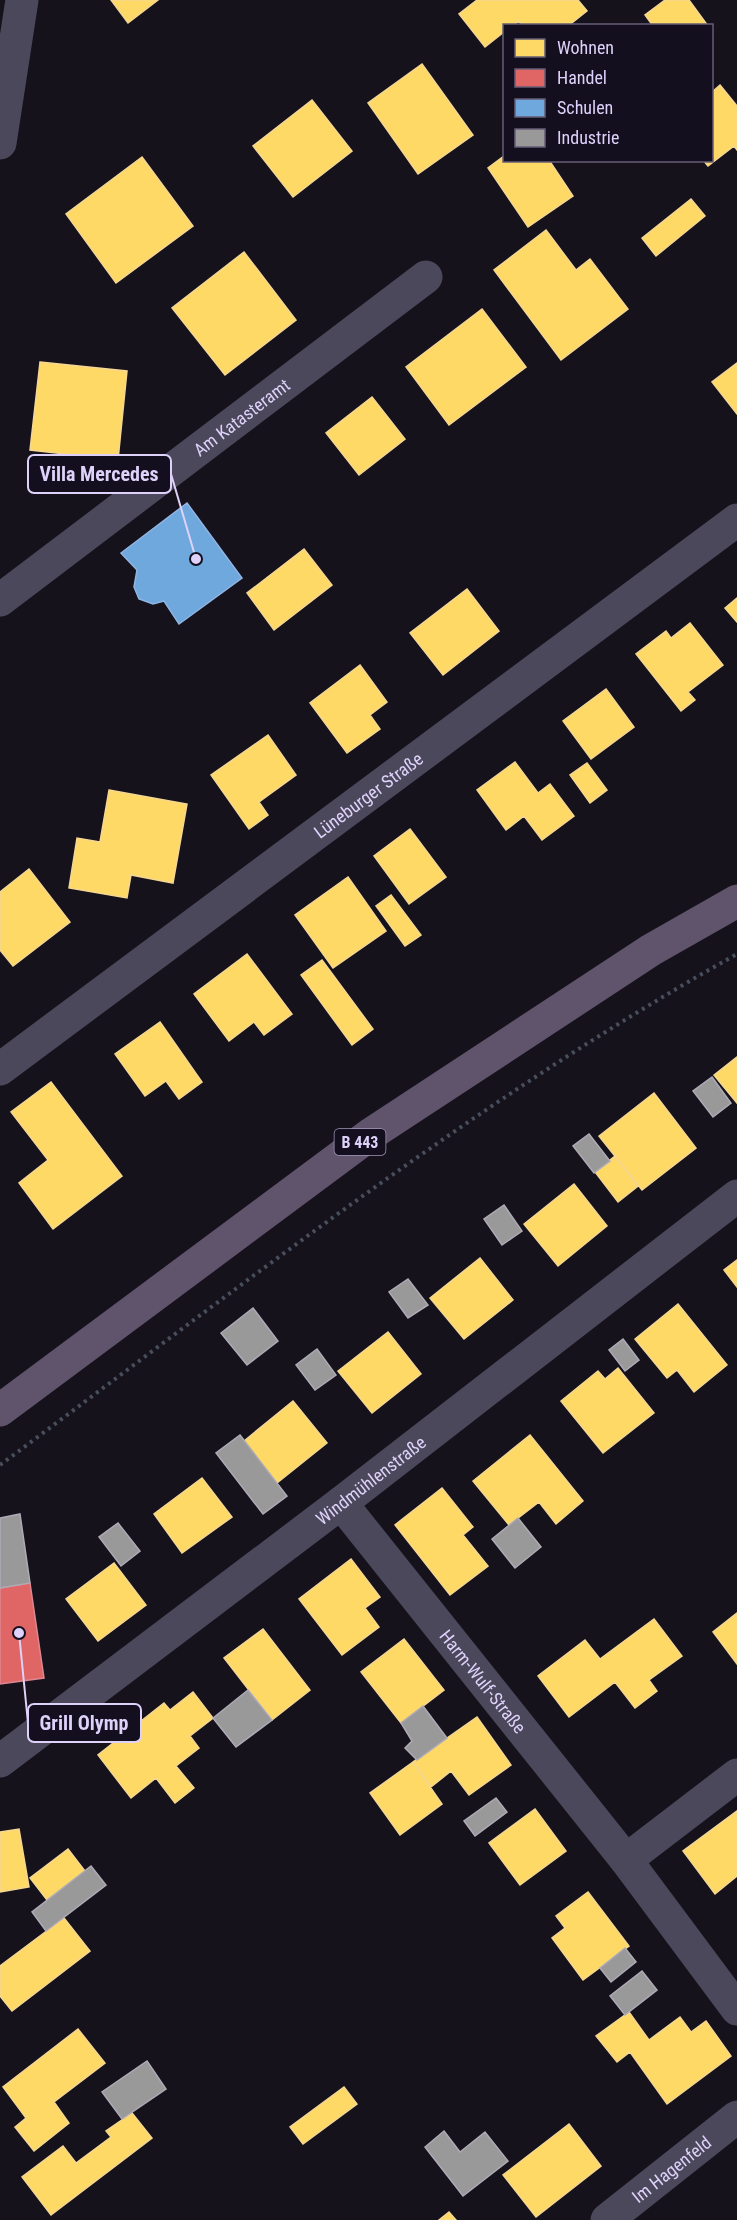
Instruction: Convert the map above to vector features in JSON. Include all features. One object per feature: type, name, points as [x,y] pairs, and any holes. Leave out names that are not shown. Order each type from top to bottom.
[{"type":"main road","name":"B 443","points":[[6,1403],[370,1134],[651,950],[737,901]]},
{"type":"street","points":[[0,143],[22,0]]},
{"type":"street","name":"Am Katasteramt","points":[[0,600],[426,278]]},
{"type":"street","name":"Lüneburger Straße","points":[[0,1069],[737,520]]},
{"type":"street","name":"Windmühlenstraße","points":[[0,1761],[341,1503],[737,1196]]},
{"type":"street","name":"Harm-Wulf-Straße","points":[[341,1503],[626,1860],[737,2009]]},
{"type":"street","points":[[626,1860],[737,1775]]},
{"type":"street","name":"Im Hagenfeld","points":[[607,2220],[737,2117]]},
{"type":"path","points":[[0,1465],[375,1187],[534,1079],[674,989],[737,954]]},
{"type":"building: Wohnen","points":[[111,0],[158,0],[128,23]]},
{"type":"building: Wohnen","points":[[477,0],[578,0],[587,11],[571,24],[521,24],[519,21],[515,24],[503,24],[503,33],[485,47],[459,14]]},
{"type":"building: Wohnen","points":[[665,0],[689,0],[707,24],[652,24],[645,15]]},
{"type":"building: Wohnen","points":[[422,64],[473,135],[418,174],[368,103]]},
{"type":"building: Wohnen","points":[[720,85],[737,106],[737,150],[734,146],[708,166],[705,162],[713,162],[713,91]]},
{"type":"building: Wohnen","points":[[312,100],[352,151],[293,197],[253,146]]},
{"type":"building: Wohnen","points":[[142,157],[193,226],[116,283],[66,214]]},
{"type":"building: Wohnen","points":[[503,157],[503,162],[550,162],[573,196],[528,227],[488,168]]},
{"type":"building: Wohnen","points":[[691,199],[705,216],[656,256],[642,238]]},
{"type":"building: Wohnen","points":[[546,230],[576,270],[590,259],[628,309],[561,360],[494,270]]},
{"type":"building: Wohnen","points":[[244,252],[296,320],[225,375],[172,308]]},
{"type":"building: Wohnen","points":[[482,309],[526,367],[449,425],[406,367]]},
{"type":"building: Wohnen","points":[[40,362],[127,371],[118,460],[30,450]]},
{"type":"building: Wohnen","points":[[737,363],[737,414],[712,382]]},
{"type":"building: Wohnen","points":[[372,397],[405,439],[359,475],[326,433]]},
{"type":"building: Wohnen","points":[[304,549],[332,585],[274,630],[247,593]]},
{"type":"building: Wohnen","points":[[467,589],[499,631],[443,675],[410,633]]},
{"type":"building: Wohnen","points":[[737,598],[737,622],[725,608]]},
{"type":"building: Wohnen","points":[[690,623],[723,665],[688,692],[695,700],[681,711],[636,654],[666,631],[671,638]]},
{"type":"building: Wohnen","points":[[360,665],[387,702],[370,715],[380,729],[347,753],[310,703]]},
{"type":"building: Wohnen","points":[[606,689],[634,727],[591,759],[563,721]]},
{"type":"building: Wohnen","points":[[268,735],[296,775],[259,802],[268,815],[249,829],[211,775]]},
{"type":"building: Wohnen","points":[[515,762],[538,793],[550,784],[574,816],[542,840],[524,816],[506,830],[477,790]]},
{"type":"building: Wohnen","points":[[587,763],[607,790],[590,803],[570,775]]},
{"type":"building: Wohnen","points":[[109,790],[187,804],[173,883],[131,875],[127,898],[69,888],[77,838],[100,842]]},
{"type":"building: Wohnen","points":[[410,829],[446,877],[409,904],[374,856]]},
{"type":"building: Wohnen","points":[[29,869],[70,922],[13,966],[0,950],[0,892]]},
{"type":"building: Wohnen","points":[[348,877],[386,931],[333,968],[295,915]]},
{"type":"building: Wohnen","points":[[391,895],[421,935],[405,946],[376,906]]},
{"type":"building: Wohnen","points":[[247,954],[292,1014],[264,1035],[254,1022],[229,1041],[194,994]]},
{"type":"building: Wohnen","points":[[322,960],[373,1029],[352,1045],[301,975]]},
{"type":"building: Wohnen","points":[[160,1022],[202,1082],[179,1099],[166,1081],[145,1096],[115,1054]]},
{"type":"building: Wohnen","points":[[737,1057],[737,1103],[714,1075]]},
{"type":"building: Wohnen","points":[[51,1082],[122,1176],[53,1229],[19,1183],[48,1160],[11,1112]]},
{"type":"building: Wohnen","points":[[654,1093],[696,1148],[642,1190],[599,1136]]},
{"type":"building: Wohnen","points":[[615,1156],[638,1186],[618,1202],[595,1172]]},
{"type":"building: Wohnen","points":[[574,1184],[607,1226],[558,1266],[524,1224]]},
{"type":"building: Wohnen","points":[[480,1258],[513,1300],[464,1339],[430,1298]]},
{"type":"building: Wohnen","points":[[737,1260],[737,1287],[724,1270]]},
{"type":"building: Wohnen","points":[[678,1304],[727,1365],[694,1392],[677,1370],[667,1378],[635,1339]]},
{"type":"building: Wohnen","points":[[388,1332],[421,1374],[372,1413],[338,1371]]},
{"type":"building: Wohnen","points":[[618,1368],[654,1413],[603,1453],[561,1401],[598,1371],[605,1379]]},
{"type":"building: Wohnen","points":[[293,1401],[327,1443],[277,1483],[244,1441]]},
{"type":"building: Wohnen","points":[[530,1435],[583,1501],[556,1524],[539,1502],[509,1525],[473,1481]]},
{"type":"building: Wohnen","points":[[202,1478],[232,1517],[182,1553],[154,1514]]},
{"type":"building: Wohnen","points":[[442,1488],[473,1527],[463,1535],[488,1566],[450,1595],[395,1525]]},
{"type":"building: Wohnen","points":[[351,1559],[380,1597],[365,1608],[379,1627],[342,1655],[299,1599]]},
{"type":"building: Wohnen","points":[[114,1563],[146,1605],[98,1641],[66,1599]]},
{"type":"building: Wohnen","points":[[737,1613],[737,1664],[713,1632]]},
{"type":"building: Wohnen","points":[[654,1619],[682,1656],[649,1680],[657,1691],[635,1708],[615,1682],[569,1717],[538,1676],[585,1640],[600,1659]]},
{"type":"building: Wohnen","points":[[263,1629],[310,1690],[272,1720],[224,1658]]},
{"type":"building: Wohnen","points":[[404,1639],[444,1690],[401,1723],[361,1672]]},
{"type":"building: Wohnen","points":[[193,1692],[213,1718],[190,1736],[199,1748],[176,1766],[194,1788],[175,1803],[156,1778],[131,1798],[98,1755],[164,1703],[170,1710]]},
{"type":"building: Wohnen","points":[[477,1717],[511,1765],[469,1795],[451,1771],[431,1787],[413,1762]]},
{"type":"building: Wohnen","points":[[413,1762],[442,1804],[400,1835],[370,1793]]},
{"type":"building: Wohnen","points":[[535,1809],[566,1851],[520,1885],[489,1843]]},
{"type":"building: Wohnen","points":[[737,1811],[737,1876],[715,1894],[683,1851]]},
{"type":"building: Wohnen","points":[[19,1829],[29,1887],[0,1892],[0,1832]]},
{"type":"building: Wohnen","points":[[68,1849],[85,1871],[47,1900],[30,1878]]},
{"type":"building: Wohnen","points":[[588,1892],[629,1946],[583,1980],[552,1938],[565,1928],[556,1916]]},
{"type":"building: Wohnen","points":[[64,1918],[90,1951],[12,2011],[0,1996],[0,1966]]},
{"type":"building: Wohnen","points":[[629,2012],[649,2040],[680,2017],[691,2032],[706,2021],[731,2056],[667,2104],[630,2052],[617,2062],[596,2036]]},
{"type":"building: Wohnen","points":[[78,2029],[105,2063],[54,2102],[69,2123],[34,2151],[15,2127],[26,2118],[3,2087]]},
{"type":"building: Wohnen","points":[[344,2087],[357,2104],[303,2144],[290,2127]]},
{"type":"building: Wohnen","points":[[132,2113],[152,2138],[51,2215],[22,2177],[63,2146],[76,2163],[111,2137],[106,2131]]},
{"type":"building: Wohnen","points":[[569,2124],[601,2166],[536,2217],[503,2175]]},
{"type":"building: Wohnen","points":[[449,2212],[456,2220],[439,2220]]},
{"type":"building: Handel","points":[[30,1583],[44,1678],[0,1684],[0,1588]]},
{"type":"building: Schulen","points":[[187,503],[242,578],[179,624],[164,601],[153,604],[139,599],[134,587],[137,570],[121,553]]},
{"type":"building: Industrie","points":[[712,1077],[731,1103],[713,1117],[693,1091]]},
{"type":"building: Industrie","points":[[589,1134],[610,1161],[594,1173],[573,1146]]},
{"type":"building: Industrie","points":[[504,1205],[522,1231],[502,1245],[484,1219]]},
{"type":"building: Industrie","points":[[408,1279],[428,1305],[408,1318],[389,1292]]},
{"type":"building: Industrie","points":[[253,1308],[278,1341],[247,1365],[221,1333]]},
{"type":"building: Industrie","points":[[623,1339],[639,1360],[625,1371],[609,1350]]},
{"type":"building: Industrie","points":[[317,1349],[336,1375],[315,1390],[296,1365]]},
{"type":"building: Industrie","points":[[240,1435],[287,1496],[263,1514],[216,1453]]},
{"type":"building: Industrie","points":[[20,1514],[30,1583],[0,1588],[0,1518]]},
{"type":"building: Industrie","points":[[518,1518],[541,1547],[515,1568],[492,1539]]},
{"type":"building: Industrie","points":[[118,1523],[140,1551],[121,1566],[99,1537]]},
{"type":"building: Industrie","points":[[248,1690],[272,1720],[236,1747],[213,1718]]},
{"type":"building: Industrie","points":[[423,1706],[447,1738],[417,1760],[405,1748],[412,1741],[401,1723]]},
{"type":"building: Industrie","points":[[496,1798],[507,1812],[475,1836],[464,1821]]},
{"type":"building: Industrie","points":[[91,1866],[106,1885],[46,1931],[32,1912]]},
{"type":"building: Industrie","points":[[625,1948],[636,1962],[611,1982],[600,1968]]},
{"type":"building: Industrie","points":[[642,1971],[657,1990],[625,2015],[610,1996]]},
{"type":"building: Industrie","points":[[147,2061],[166,2089],[122,2119],[102,2092]]},
{"type":"building: Industrie","points":[[444,2131],[460,2152],[485,2132],[508,2161],[463,2196],[425,2147]]},
{"type":"place","name":"Villa Mercedes","points":[[196,559]]},
{"type":"place","name":"Grill Olymp","points":[[19,1633]]}]
